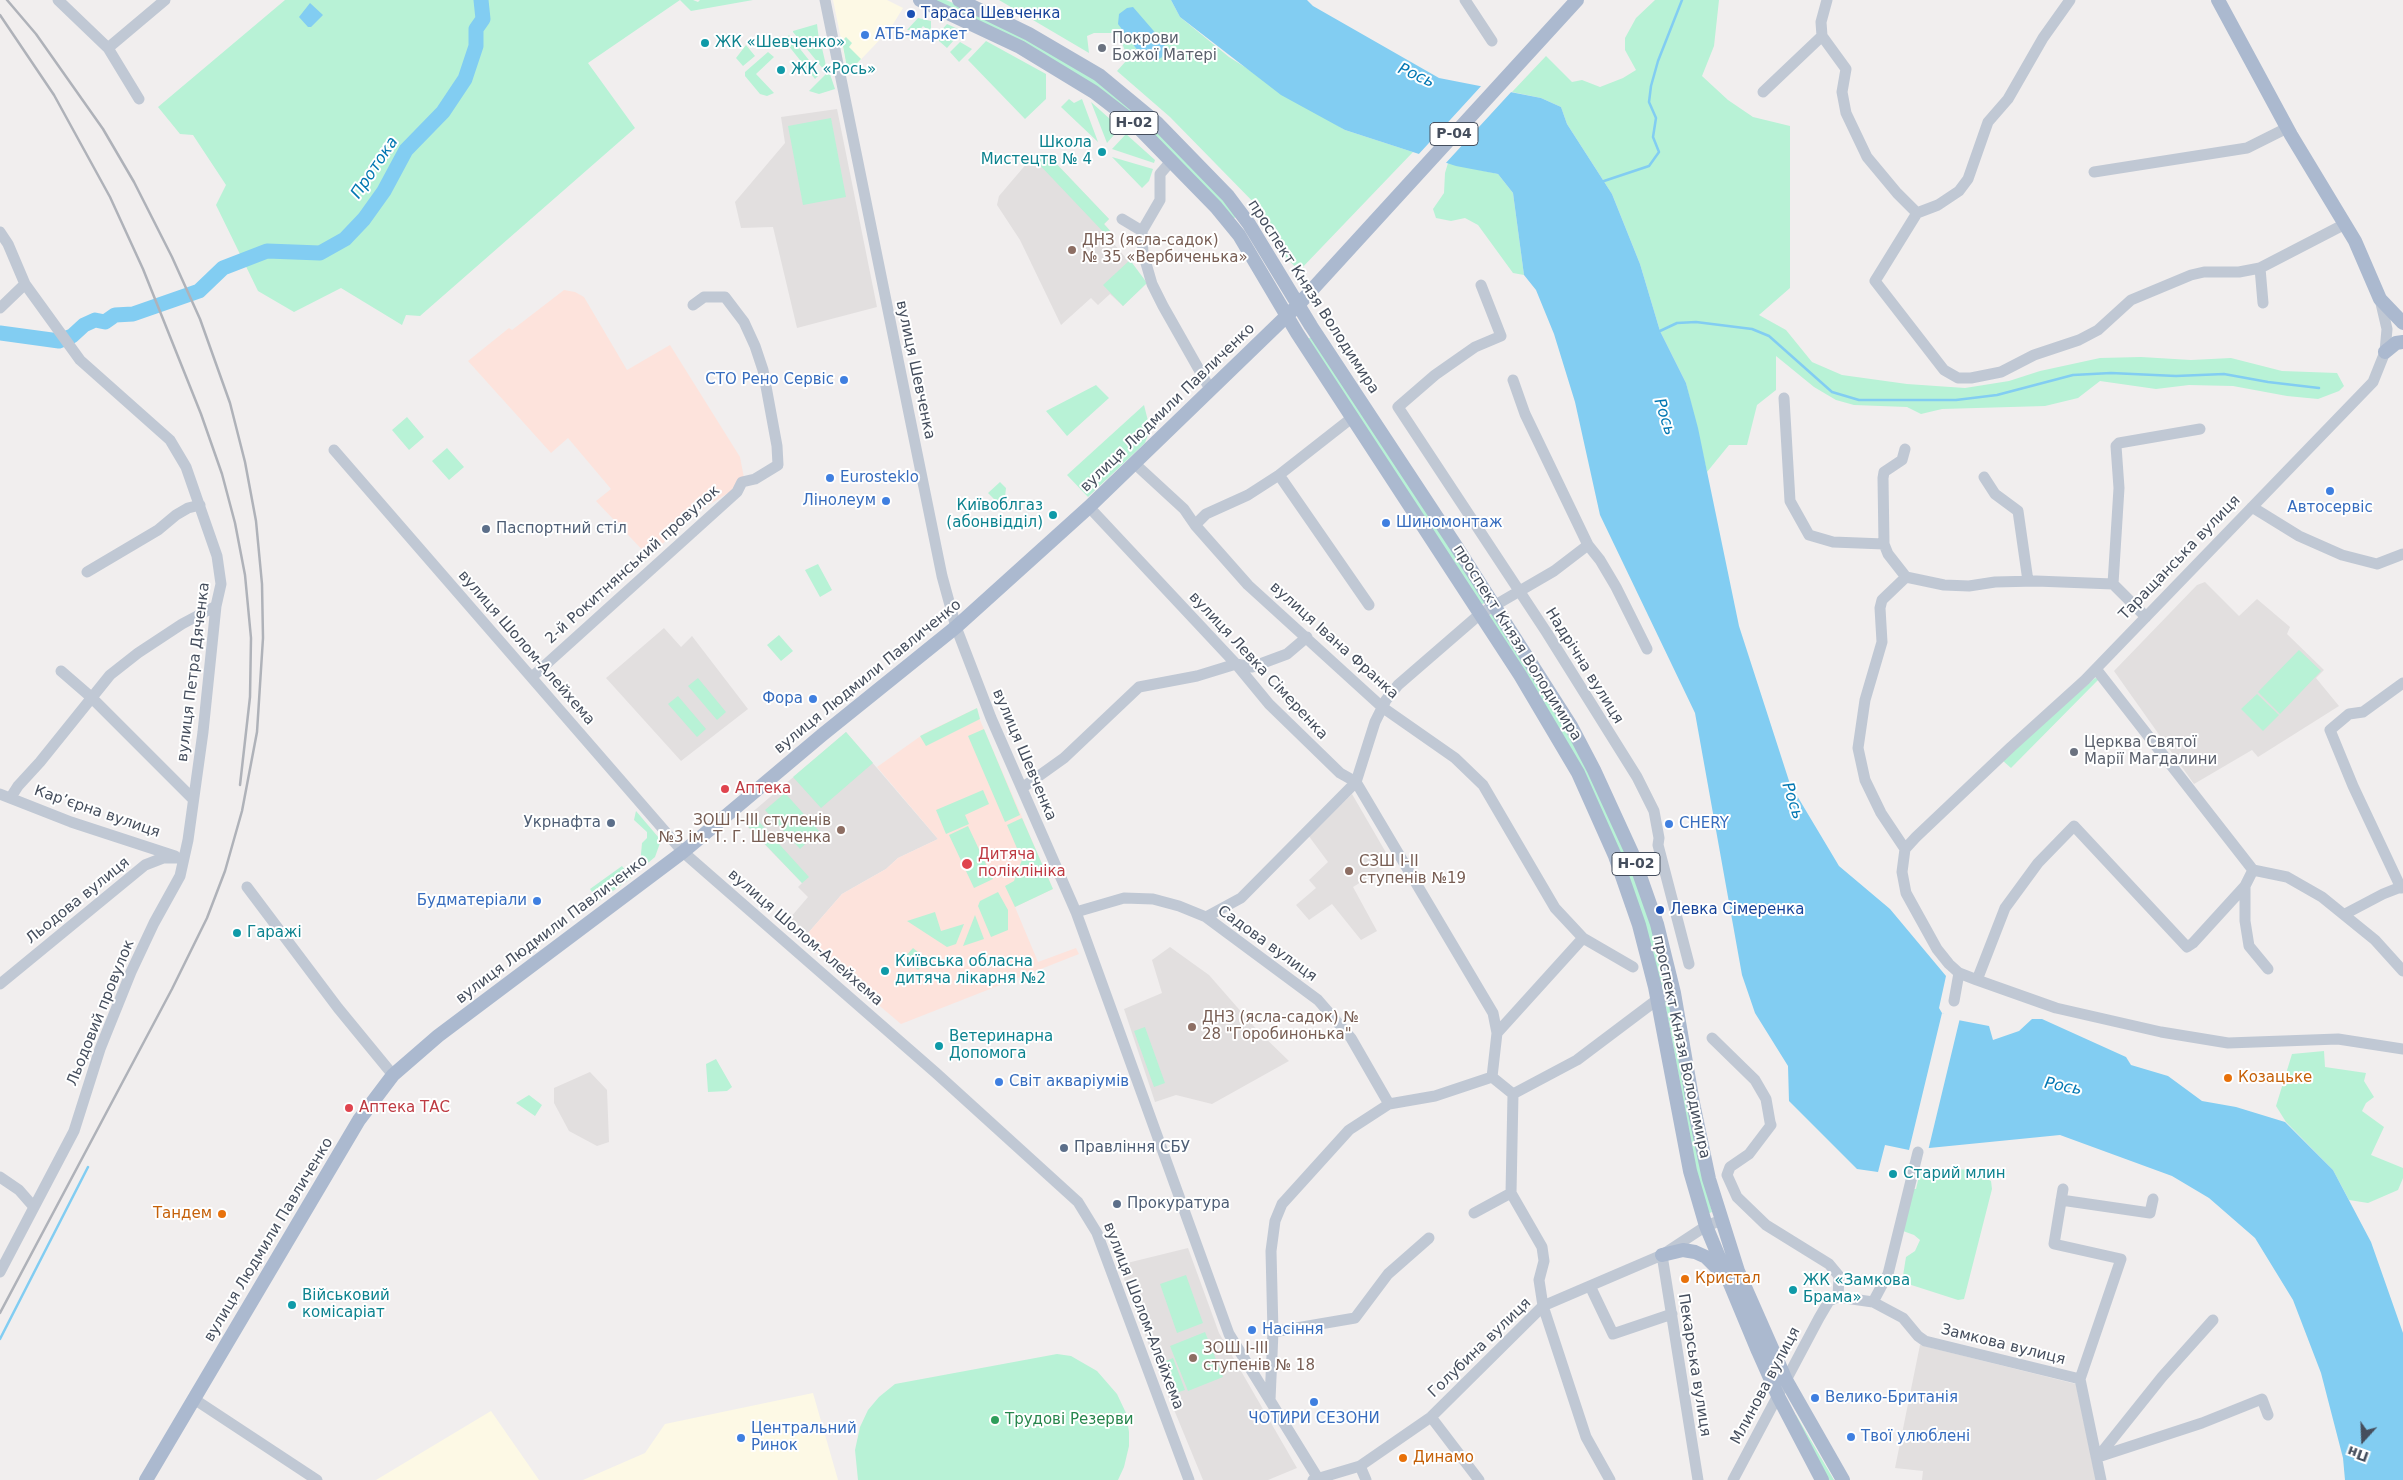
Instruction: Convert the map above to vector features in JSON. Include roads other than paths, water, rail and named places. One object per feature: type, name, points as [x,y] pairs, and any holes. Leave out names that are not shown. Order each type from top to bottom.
[{"type":"main road","name":"проспект Князя Володимира","points":[[920,0],[985,29],[1055,66],[1134,122],[1216,207],[1239,235],[1287,315],[1520,675],[1578,773],[1615,856],[1639,925],[1658,999],[1688,1162],[1706,1226],[1726,1278],[1778,1396],[1822,1480]]},
{"type":"main road","name":"проспект Князя Володимира","points":[[959,0],[1022,30],[1066,54],[1122,93],[1157,123],[1228,196],[1249,224],[1298,304],[1556,701],[1594,770],[1632,853],[1657,924],[1674,992],[1693,1103],[1709,1179],[1738,1271],[1786,1380],[1843,1480]]},
{"type":"main road","name":"Р-04","points":[[1287,315],[1577,0]]},
{"type":"main road","name":"Таращанська вулиця","points":[[2218,0],[2287,128],[2345,224],[2380,300]]},
{"type":"main road","points":[[2380,300],[2403,323]]},
{"type":"main road","name":"вулиця Людмили Павличенко","points":[[146,1480],[359,1120],[393,1075],[438,1036],[683,852],[822,735],[956,627],[1089,507],[1287,315]]},
{"type":"main road","points":[[2385,352],[2396,343],[2403,342]]},
{"type":"main road","points":[[1662,1255],[1683,1250],[1695,1252],[1706,1258],[1726,1278]]},
{"type":"street","points":[[58,0],[108,48],[139,99]]},
{"type":"street","points":[[108,48],[165,0]]},
{"type":"street","name":"вулиця Шевченка","points":[[825,0],[942,576],[956,627],[991,718],[1076,912],[1229,1334],[1317,1480]]},
{"type":"street","points":[[1465,0],[1492,41]]},
{"type":"street","points":[[1827,0],[1821,22],[1822,36],[1846,69],[1842,92],[1846,112],[1868,157],[1897,193],[1917,213]]},
{"type":"street","points":[[2070,0],[2043,38],[2008,99],[1988,122],[1977,158],[1964,185],[1959,191],[1938,205],[1917,213],[1875,281],[1944,370],[1958,378],[1971,378],[2001,372],[2034,355],[2079,340],[2098,330],[2131,300],[2191,275],[2204,272],[2239,272],[2260,268],[2345,224]]},
{"type":"street","points":[[1763,92],[1822,36]]},
{"type":"street","points":[[2094,172],[2247,148],[2287,128]]},
{"type":"street","points":[[1172,160],[1160,174],[1160,200],[1142,231],[1143,253],[1152,284],[1210,389]]},
{"type":"street","points":[[1122,219],[1142,231]]},
{"type":"street","name":"вулиця Петра Дяченка","points":[[0,232],[8,244],[25,284],[80,360],[170,440],[186,467],[218,556],[221,584],[216,606],[203,732],[188,840],[183,858]]},
{"type":"street","points":[[2260,268],[2263,303]]},
{"type":"street","points":[[0,308],[25,284]]},
{"type":"street","name":"Надрічна вулиця","points":[[1481,285],[1502,336],[1467,352],[1435,375],[1398,407],[1520,592],[1637,777],[1654,810],[1659,838],[1658,845],[1689,964]]},
{"type":"street","name":"2-й Рокитнянський провулок","points":[[532,677],[737,492],[742,482],[754,479],[778,465],[763,370],[744,322],[725,297],[704,297],[693,305]]},
{"type":"street","name":"Таращанська вулиця","points":[[1905,849],[2011,747],[2096,669],[2373,382],[2385,352],[2387,329],[2380,300]]},
{"type":"street","points":[[1513,380],[1525,414],[1588,545],[1600,560],[1616,587],[1647,649]]},
{"type":"street","points":[[1784,398],[1790,501],[1809,535],[1833,542],[1884,544]]},
{"type":"street","points":[[1195,524],[1206,514],[1248,496],[1279,475],[1353,417]]},
{"type":"street","points":[[2114,584],[2119,488],[2116,446],[2119,443],[2200,429]]},
{"type":"street","points":[[1905,449],[1902,460],[1884,472],[1884,544],[1888,554],[1906,577],[1944,585],[1969,586],[1995,582],[2028,581],[2114,584],[2146,617]]},
{"type":"street","name":"вулиця Шолом-Алейхема","points":[[334,450],[683,852],[953,1088],[1078,1202],[1097,1233],[1189,1480]]},
{"type":"street","name":"вулиця Івана Франка","points":[[1134,463],[1184,509],[1248,585],[1382,707],[1455,758],[1482,785],[1555,908],[1583,938],[1633,967]]},
{"type":"street","points":[[1279,475],[1368,606]]},
{"type":"street","points":[[1984,477],[1995,494],[2018,511],[2028,581]]},
{"type":"street","points":[[87,572],[158,530],[176,514],[200,505]]},
{"type":"street","name":"вулиця Левка Сімеренка","points":[[1089,507],[1236,664],[1269,704],[1340,773],[1356,782],[1493,1013],[1497,1032],[1492,1077]]},
{"type":"street","points":[[2252,507],[2299,536],[2342,556],[2377,564],[2403,554]]},
{"type":"street","points":[[1206,917],[1241,898],[1356,782],[1375,722],[1382,707],[1398,685],[1480,614],[1554,571],[1588,545]]},
{"type":"street","points":[[1906,577],[1880,604],[1882,642],[1864,700],[1858,748],[1865,780],[1881,813],[1905,849],[1902,872],[1906,893],[1937,949],[1949,964],[1959,973],[2056,1008],[2161,1032],[2228,1043],[2338,1039],[2403,1049]]},
{"type":"street","points":[[5,796],[110,675],[138,653],[182,624],[216,606]]},
{"type":"street","points":[[1022,788],[1064,758],[1139,687],[1197,676],[1236,664],[1252,667],[1287,654],[1306,637]]},
{"type":"street","points":[[2096,669],[2253,870],[2286,877],[2322,897],[2375,940],[2403,971]]},
{"type":"street","points":[[61,671],[91,697],[193,799]]},
{"type":"street","points":[[2345,914],[2382,894],[2402,887],[2353,786],[2330,730],[2349,714],[2364,712],[2403,683]]},
{"type":"street","name":"Карʼєрна вулиця","points":[[5,796],[71,822],[183,858]]},
{"type":"street","points":[[1977,980],[2006,908],[2038,863],[2074,826],[2187,947],[2193,944],[2245,886],[2253,870]]},
{"type":"street","points":[[671,837],[680,842],[697,840],[695,856],[699,864]]},
{"type":"street","points":[[671,837],[672,854],[670,862],[688,861],[699,864]]},
{"type":"street","name":"Льодова вулиця","points":[[0,984],[145,865],[163,858],[183,858]]},
{"type":"street","name":"Льодовий провулок","points":[[0,1272],[74,1131],[100,1049],[139,956],[180,876],[183,858]]},
{"type":"street","points":[[2245,886],[2249,946],[2268,969]]},
{"type":"street","points":[[247,887],[338,1008],[393,1075]]},
{"type":"street","name":"Садова вулиця","points":[[1076,912],[1124,898],[1154,899],[1179,906],[1206,917],[1318,1000],[1351,1038],[1390,1104]]},
{"type":"street","points":[[1497,1032],[1583,938]]},
{"type":"street","points":[[1954,1001],[1959,973]]},
{"type":"street","points":[[1513,1094],[1576,1060],[1658,999],[1674,992]]},
{"type":"street","points":[[1712,1038],[1755,1080],[1766,1099],[1770,1122],[1749,1154],[1730,1167],[1726,1175],[1737,1197],[1766,1225],[1829,1264],[1839,1276],[1838,1297],[1874,1302],[1888,1274],[1918,1152]]},
{"type":"street","points":[[1270,1400],[1273,1332],[1271,1251],[1275,1221],[1282,1204],[1349,1130],[1390,1104],[1434,1096],[1492,1077],[1513,1094]]},
{"type":"street","points":[[1513,1094],[1511,1192],[1542,1246],[1544,1262],[1538,1280],[1543,1306],[1586,1437],[1610,1480]]},
{"type":"street","points":[[0,1178],[19,1190],[33,1206]]},
{"type":"street","points":[[1474,1213],[1511,1192]]},
{"type":"street","name":"Замкова вулиця","points":[[2101,1480],[2098,1457],[2080,1379],[2121,1259],[2054,1244],[2062,1194],[2150,1213],[2153,1199]]},
{"type":"street","name":"Голубина вулиця","points":[[1317,1480],[1360,1466],[1431,1416],[1543,1306],[1662,1255],[1706,1226],[1722,1220]]},
{"type":"street","points":[[1273,1332],[1355,1318],[1388,1274],[1429,1238]]},
{"type":"street","name":"Пекарська вулиця","points":[[1662,1255],[1698,1480]]},
{"type":"street","points":[[1590,1286],[1613,1334],[1672,1314]]},
{"type":"street","name":"Млинова вулиця","points":[[1733,1480],[1829,1301],[1838,1297]]},
{"type":"street","name":"Замкова вулиця","points":[[1874,1302],[1903,1318],[1918,1336],[1925,1341],[2080,1379]]},
{"type":"street","points":[[2098,1457],[2156,1384],[2213,1320]]},
{"type":"street","points":[[194,1399],[317,1480]]},
{"type":"street","points":[[2098,1457],[2202,1423],[2262,1399],[2268,1414]]},
{"type":"street","points":[[1431,1416],[1479,1480]]},
{"type":"street","points":[[1360,1466],[1366,1480]]},
{"type":"water","name":"Рось","points":[[1171,0],[1307,0],[1313,6],[1439,78],[1541,98],[1561,107],[1567,124],[1612,194],[1640,264],[1660,331],[1686,383],[1698,428],[1739,626],[1790,784],[1839,866],[1890,909],[1946,976],[1939,1008],[1942,1013],[1958,1020],[1989,1026],[1993,1040],[2019,1031],[2032,1019],[2042,1019],[2126,1057],[2131,1065],[2168,1076],[2202,1101],[2236,1107],[2285,1122],[2333,1170],[2371,1242],[2403,1333],[2403,1480],[2345,1480],[2343,1458],[2321,1373],[2293,1300],[2255,1238],[2209,1198],[2172,1176],[2060,1135],[1909,1150],[1885,1145],[1878,1172],[1857,1169],[1789,1101],[1788,1066],[1755,1013],[1742,975],[1695,713],[1600,515],[1575,402],[1554,334],[1536,290],[1524,275],[1513,193],[1498,174],[1456,166],[1345,130],[1281,95],[1180,17]]},
{"type":"water","points":[[310,3],[323,15],[311,27],[308,27],[299,17]]},
{"type":"water","points":[[1133,7],[1165,44],[1162,57],[1156,61],[1148,61],[1141,55],[1118,24],[1119,14],[1127,8]]},
{"type":"waterway","name":"Протока","points":[[0,333],[59,341],[72,336],[84,325],[95,320],[105,322],[115,315],[133,314],[199,291],[223,268],[267,251],[320,253],[345,239],[364,219],[384,191],[406,150],[443,112],[465,79],[476,46],[476,29],[483,19],[481,0]]},
{"type":"waterway","points":[[1604,181],[1649,166],[1659,152],[1653,137],[1656,118],[1649,102],[1651,86],[1658,61],[1682,0]]},
{"type":"waterway","points":[[1660,331],[1677,323],[1696,322],[1752,329],[1769,336],[1832,392],[1859,400],[1956,400],[1997,395],[2073,375],[2111,373],[2176,376],[2224,374],[2319,388]]},
{"type":"waterway","points":[[0,1339],[88,1167]]},
{"type":"railway","points":[[0,1313],[172,989],[207,918],[225,871],[242,811],[257,732],[263,638],[262,584],[256,521],[245,462],[230,403],[200,319],[172,257],[134,182],[103,129],[36,34],[7,0]]},
{"type":"railway","points":[[0,15],[54,95],[110,197],[143,269],[201,414],[222,474],[235,523],[245,575],[251,638],[250,697],[240,785]]},
{"type":"place","name":"Тараса Шевченка","points":[[911,14]]},
{"type":"place","name":"АТБ-маркет","points":[[865,35]]},
{"type":"place","name":"ЖК «Шевченко»","points":[[705,43]]},
{"type":"place","name":"Покрови Божої Матері","points":[[1102,48]]},
{"type":"place","name":"ЖК «Рось»","points":[[781,70]]},
{"type":"place","name":"Школа Мистецтв № 4","points":[[1102,152]]},
{"type":"place","name":"ДНЗ (ясла-садок) № 35 «Вербиченька»","points":[[1072,250]]},
{"type":"place","name":"СТО Рено Сервіс","points":[[844,380]]},
{"type":"place","name":"Eurosteklo","points":[[830,478]]},
{"type":"place","name":"Автосервіс","points":[[2330,491]]},
{"type":"place","name":"Лінолеум","points":[[886,501]]},
{"type":"place","name":"Київоблгаз (абонвідділ)","points":[[1053,515]]},
{"type":"place","name":"Шиномонтаж","points":[[1386,523]]},
{"type":"place","name":"Паспортний стіл","points":[[486,529]]},
{"type":"place","name":"Фора","points":[[813,699]]},
{"type":"place","name":"Церква Святої Марії Магдалини","points":[[2074,752]]},
{"type":"place","name":"Аптека","points":[[725,789]]},
{"type":"place","name":"Укрнафта","points":[[611,823]]},
{"type":"place","name":"CHERY","points":[[1669,824]]},
{"type":"place","name":"ЗОШ І-ІІІ ступенів №3 ім. Т. Г. Шевченка","points":[[841,830]]},
{"type":"place","name":"Дитяча поліклініка","points":[[967,864]]},
{"type":"place","name":"СЗШ I-II ступенів №19","points":[[1349,871]]},
{"type":"place","name":"Будматеріали","points":[[537,901]]},
{"type":"place","name":"Левка Сімеренка","points":[[1660,910]]},
{"type":"place","name":"Гаражі","points":[[237,933]]},
{"type":"place","name":"Київська обласна дитяча лікарня №2","points":[[885,971]]},
{"type":"place","name":"ДНЗ (ясла-садок) № 28 \"Горобинонька\"","points":[[1192,1027]]},
{"type":"place","name":"Ветеринарна Допомога","points":[[939,1046]]},
{"type":"place","name":"Козацьке","points":[[2228,1078]]},
{"type":"place","name":"Світ акваріумів","points":[[999,1082]]},
{"type":"place","name":"Аптека ТАС","points":[[349,1108]]},
{"type":"place","name":"Правління СБУ","points":[[1064,1148]]},
{"type":"place","name":"Старий млин","points":[[1893,1174]]},
{"type":"place","name":"Прокуратура","points":[[1117,1204]]},
{"type":"place","name":"Тандем","points":[[222,1214]]},
{"type":"place","name":"Кристал","points":[[1685,1279]]},
{"type":"place","name":"ЖК «Замкова Брама»","points":[[1793,1290]]},
{"type":"place","name":"Військовий комісаріат","points":[[292,1305]]},
{"type":"place","name":"Насіння","points":[[1252,1330]]},
{"type":"place","name":"ЗОШ І-ІІІ ступенів № 18","points":[[1193,1358]]},
{"type":"place","name":"Велико-Британія","points":[[1815,1398]]},
{"type":"place","name":"ЧОТИРИ СЕЗОНИ","points":[[1314,1402]]},
{"type":"place","name":"Трудові Резерви","points":[[995,1420]]},
{"type":"place","name":"Твої улюблені","points":[[1851,1437]]},
{"type":"place","name":"Центральний Ринок","points":[[741,1438]]},
{"type":"place","name":"Динамо","points":[[1403,1458]]}]
